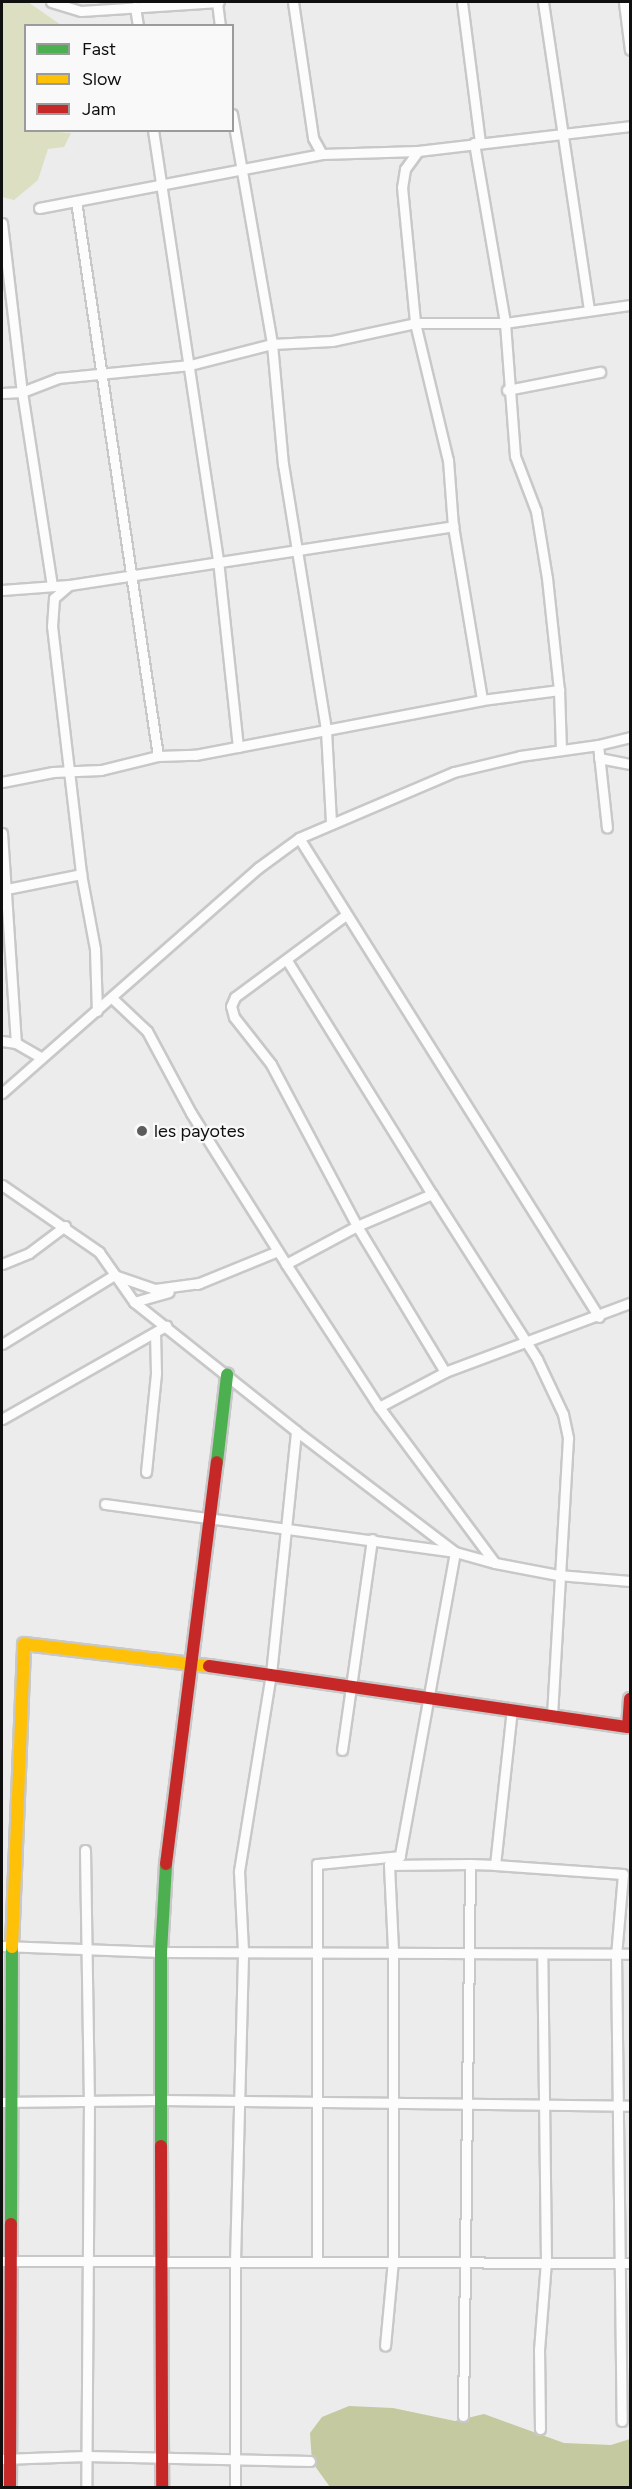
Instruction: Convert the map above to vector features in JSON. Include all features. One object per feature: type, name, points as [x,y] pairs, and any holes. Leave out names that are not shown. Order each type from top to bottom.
[{"type":"street","points":[[51,2],[81,11],[217,2],[220,24]]},
{"type":"street","points":[[293,2],[313,138],[321,154]]},
{"type":"street","points":[[462,2],[477,143],[505,323],[507,390],[515,456],[536,511],[543,556],[560,690],[561,749]]},
{"type":"street","points":[[543,2],[565,134],[589,309]]},
{"type":"street","points":[[624,2],[630,50]]},
{"type":"street","points":[[135,7],[138,24]]},
{"type":"street","points":[[39,208],[321,154],[418,151],[630,126]]},
{"type":"street","points":[[234,128],[272,344],[283,464],[326,730],[331,823]]},
{"type":"street","points":[[153,132],[218,560],[238,747]]},
{"type":"street","points":[[418,151],[405,169],[402,187],[415,323],[448,460],[453,526],[482,700]]},
{"type":"street","points":[[76,201],[133,574],[158,756]]},
{"type":"street","points":[[2,223],[22,392],[52,585]]},
{"type":"street","points":[[2,393],[22,392],[58,378],[101,371],[190,365],[272,344],[332,341],[415,323],[505,323],[589,309],[630,305]]},
{"type":"street","points":[[507,390],[600,372]]},
{"type":"street","points":[[2,590],[69,585],[218,560],[453,526]]},
{"type":"street","points":[[69,585],[54,598],[51,612],[81,874],[95,949],[97,1011]]},
{"type":"street","points":[[2,782],[69,772],[101,770],[158,756],[195,755],[482,700],[560,690]]},
{"type":"street","points":[[2,1093],[40,1057],[112,998],[258,868],[299,838],[454,772],[561,749],[598,745],[630,736]]},
{"type":"street","points":[[598,745],[606,828]]},
{"type":"street","points":[[599,758],[630,764]]},
{"type":"street","points":[[2,833],[16,1043]]},
{"type":"street","points":[[299,838],[599,1317]]},
{"type":"street","points":[[5,890],[81,874]]},
{"type":"street","points":[[346,915],[288,962],[235,998],[231,1006],[234,1017],[271,1064],[357,1226],[446,1372]]},
{"type":"street","points":[[288,962],[525,1341],[563,1414],[568,1438],[558,1575],[552,1716]]},
{"type":"street","points":[[112,998],[147,1031],[190,1113],[379,1407],[482,1540],[495,1563]]},
{"type":"street","points":[[2,1041],[16,1043],[40,1057]]},
{"type":"street","points":[[2,1185],[65,1226],[106,1259],[114,1275],[134,1302],[296,1431],[455,1552]]},
{"type":"street","points":[[286,1264],[357,1226],[432,1194]]},
{"type":"street","points":[[2,1264],[29,1253],[65,1226]]},
{"type":"street","points":[[134,1302],[200,1283],[278,1251]]},
{"type":"street","points":[[114,1275],[155,1289],[200,1283]]},
{"type":"street","points":[[2,1344],[114,1275]]},
{"type":"street","points":[[379,1407],[446,1372],[630,1304]]},
{"type":"street","points":[[2,1419],[166,1326]]},
{"type":"street","points":[[146,1472],[156,1373],[155,1333]]},
{"type":"street","points":[[162,2487],[165,2459],[160,1952],[169,1820],[194,1664],[227,1375]]},
{"type":"street","points":[[235,2487],[235,2261],[241,2103],[243,1950],[239,1871],[271,1674],[296,1431]]},
{"type":"street","points":[[105,1504],[455,1552],[495,1563],[558,1575],[630,1581]]},
{"type":"street","points":[[342,1750],[372,1539]]},
{"type":"street","points":[[389,1866],[400,1856],[432,1697],[455,1552]]},
{"type":"street","points":[[10,2487],[5,2459],[7,1945],[24,1644],[271,1674],[351,1688],[432,1697],[628,1726],[630,1699]]},
{"type":"street","points":[[495,1865],[512,1709]]},
{"type":"street","points":[[86,1850],[89,2100],[86,2487]]},
{"type":"street","points":[[317,2261],[320,2104],[317,1864],[400,1856]]},
{"type":"street","points":[[389,1866],[470,1864],[623,1874],[616,1955],[619,2107],[618,2263],[622,2421]]},
{"type":"street","points":[[463,2416],[471,1951],[470,1864]]},
{"type":"street","points":[[385,2346],[393,2260],[393,1952],[389,1866]]},
{"type":"street","points":[[7,1945],[160,1952],[243,1950],[630,1954]]},
{"type":"street","points":[[540,2429],[539,2350],[546,2261],[542,2105],[542,1954]]},
{"type":"street","points":[[7,2102],[162,2100],[241,2103],[630,2106]]},
{"type":"street","points":[[6,2262],[164,2259],[630,2263]]},
{"type":"street","points":[[5,2459],[86,2456],[310,2461]]},
{"type":"green space","points":[[2,2],[28,2],[60,24],[24,24],[24,132],[71,133],[64,147],[48,149],[38,180],[14,200],[2,197]]},
{"type":"green space","points":[[349,2406],[393,2408],[455,2421],[484,2414],[564,2443],[611,2445],[630,2439],[630,2487],[330,2487],[312,2462],[310,2433],[322,2417]]},
{"type":"traffic: fast","points":[[217,1462],[227,1375]]},
{"type":"traffic: fast","points":[[161,2146],[161,1952],[166,1864]]},
{"type":"traffic: fast","points":[[11,2224],[12,1947]]},
{"type":"traffic: slow","points":[[12,1947],[24,1644],[209,1666]]},
{"type":"traffic: jam","points":[[166,1864],[217,1462]]},
{"type":"traffic: jam","points":[[209,1666],[628,1727],[630,1699]]},
{"type":"traffic: jam","points":[[161,2146],[162,2488]]},
{"type":"traffic: jam","points":[[10,2488],[11,2224]]},
{"type":"place","name":"les payotes","points":[[142,1131]]}]
